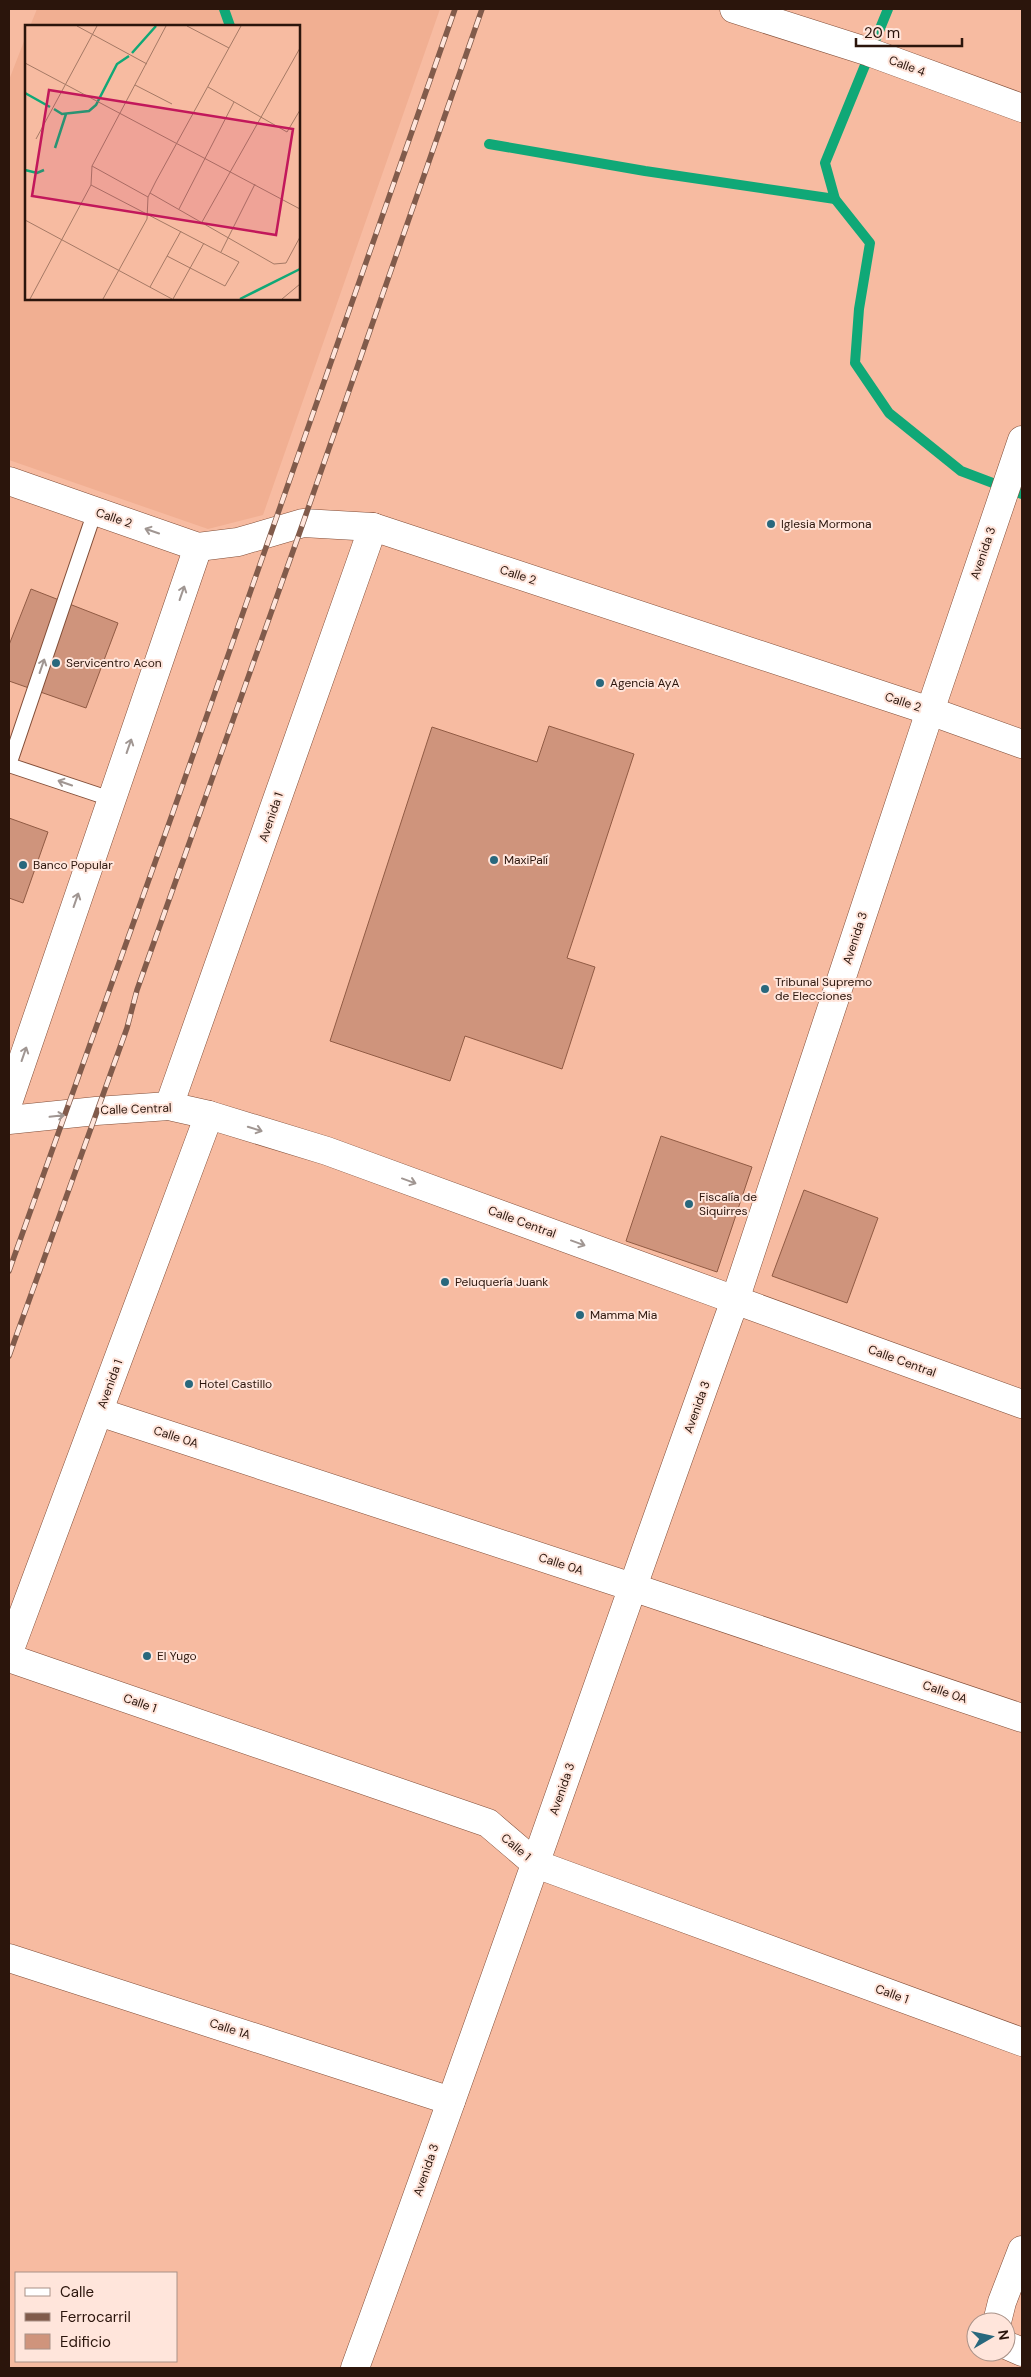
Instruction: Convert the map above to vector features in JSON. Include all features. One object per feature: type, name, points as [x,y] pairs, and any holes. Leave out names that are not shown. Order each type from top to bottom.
[{"type":"street","name":"Calle 4","points":[[734,9],[869,52],[1022,108]]},
{"type":"street","name":"Avenida 3","points":[[355,2368],[536,1864],[632,1587],[736,1300],[930,711],[1022,440]]},
{"type":"street","name":"Calle 2","points":[[9,480],[198,547],[238,542],[303,523],[373,527],[930,711],[1022,744]]},
{"type":"street","name":"Avenida 1","points":[[169,1106],[373,527]]},
{"type":"street","points":[[9,1100],[198,547]]},
{"type":"street","name":"Calle Central","points":[[9,1120],[96,1110],[169,1106],[209,1115],[327,1151],[1022,1404]]},
{"type":"street","name":"Avenida 1","points":[[9,1652],[100,1412],[209,1115]]},
{"type":"street","name":"Calle 0A","points":[[100,1412],[1022,1718]]},
{"type":"street","name":"Calle 1","points":[[9,1658],[488,1823],[536,1864],[1022,2042]]},
{"type":"street","name":"Calle 1A","points":[[9,1958],[451,2100]]},
{"type":"street","points":[[1000,2312],[1022,2250]]},
{"type":"lane","points":[[95,511],[9,765],[111,799]]},
{"type":"shaded area","points":[[37,9],[440,9],[263,515],[208,529],[9,460],[9,80],[25,39],[25,300],[300,300],[300,25],[30,25]]},
{"type":"building","name":"Servicentro Acon","points":[[31,589],[118,623],[86,708],[9,681],[9,645]]},
{"type":"building","name":"MaxiPalí","points":[[549,726],[634,754],[567,958],[595,967],[562,1069],[465,1036],[450,1081],[330,1041],[432,727],[537,762]]},
{"type":"building","name":"Banco Popular","points":[[9,818],[48,832],[23,903],[9,898]]},
{"type":"building","name":"Fiscalía de Siquirres","points":[[661,1136],[752,1167],[717,1272],[626,1241]]},
{"type":"building","points":[[804,1190],[878,1218],[847,1303],[772,1276]]},
{"type":"waterway","points":[[224,9],[230,25]]},
{"type":"waterway","points":[[888,9],[825,163],[835,199],[870,243],[859,309],[855,363],[889,413],[961,471],[1022,494]]},
{"type":"waterway","points":[[489,144],[645,171],[835,199]]},
{"type":"railway","points":[[9,1271],[172,815],[455,9]]},
{"type":"railway","points":[[9,1356],[127,1028],[137,990],[303,523],[482,9]]},
{"type":"place","name":"Iglesia Mormona","points":[[771,524]]},
{"type":"place","name":"Servicentro Acon","points":[[56,663]]},
{"type":"place","name":"Agencia AyA","points":[[600,683]]},
{"type":"place","name":"MaxiPalí","points":[[494,860]]},
{"type":"place","name":"Banco Popular","points":[[23,865]]},
{"type":"place","name":"Tribunal Supremo de Elecciones","points":[[765,989]]},
{"type":"place","name":"Fiscalía de Siquirres","points":[[689,1204]]},
{"type":"place","name":"Peluquería Juank","points":[[445,1282]]},
{"type":"place","name":"Mamma Mia","points":[[580,1315]]},
{"type":"place","name":"Hotel Castillo","points":[[189,1384]]},
{"type":"place","name":"El Yugo","points":[[147,1656]]}]
